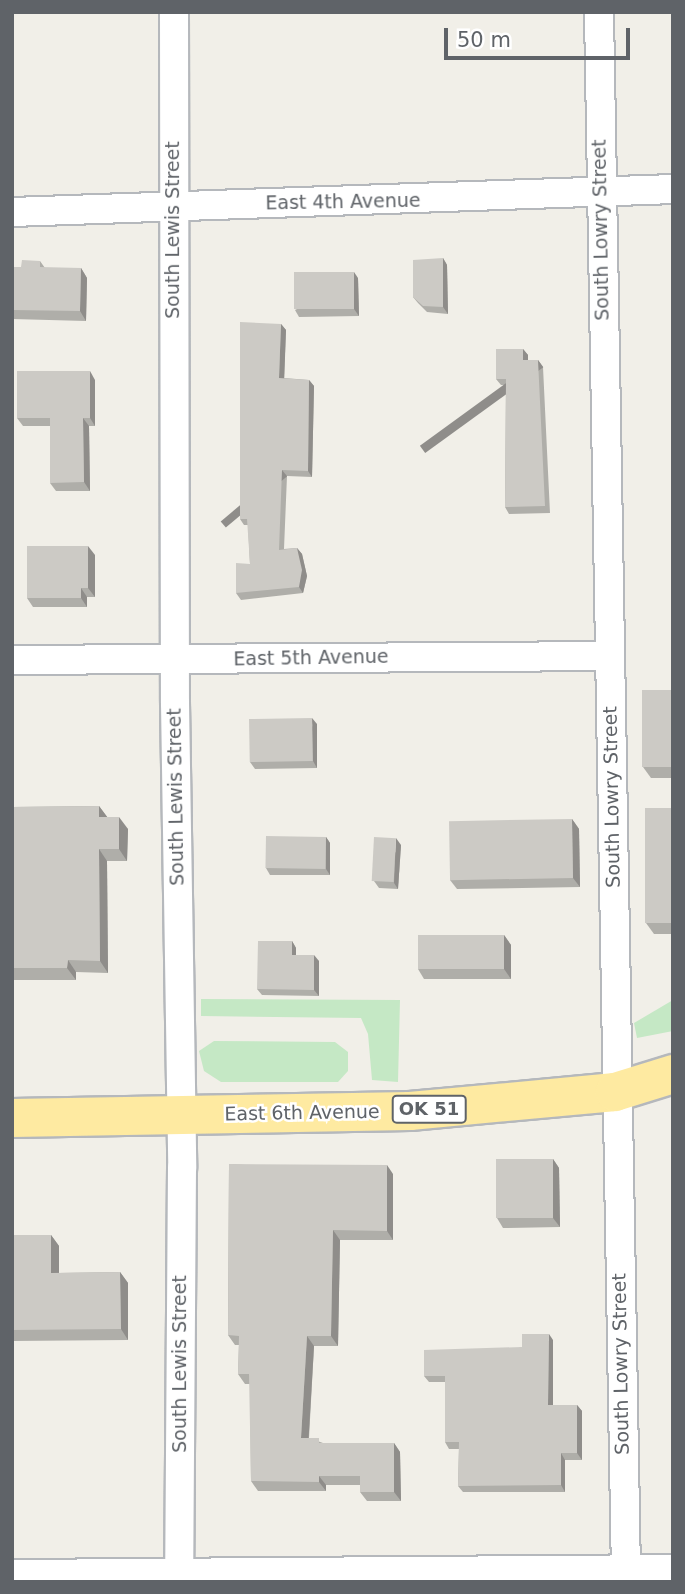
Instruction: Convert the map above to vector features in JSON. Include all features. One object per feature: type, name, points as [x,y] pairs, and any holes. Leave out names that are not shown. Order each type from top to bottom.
[{"type":"highway","name":"East 6th Avenue","points":[[12,1118],[410,1111],[615,1092],[673,1074]]},
{"type":"street","name":"South Lewis Street","points":[[174,12],[175,659],[181,1114],[179,1576]]},
{"type":"street","name":"South Lowry Street","points":[[598,12],[615,1092],[626,1576]]},
{"type":"street","name":"East 4th Avenue","points":[[12,212],[673,189]]},
{"type":"street","name":"East 5th Avenue","points":[[12,660],[610,656]]},
{"type":"street","points":[[12,1574],[626,1576],[673,1569]]},
{"type":"green space","points":[[201,999],[400,1000],[398,1082],[372,1080],[368,1034],[361,1018],[201,1016]]},
{"type":"green space","points":[[673,1000],[673,1031],[637,1038],[634,1023]]},
{"type":"green space","points":[[214,1041],[335,1042],[348,1052],[348,1071],[338,1082],[221,1082],[204,1071],[199,1051]]},
{"type":"building","points":[[443,258],[443,307],[423,306],[413,297],[413,260]]},
{"type":"building","points":[[22,260],[40,261],[40,267],[81,268],[80,311],[12,310],[12,267],[21,267]]},
{"type":"building","points":[[294,272],[354,272],[354,309],[294,309]]},
{"type":"building","points":[[240,322],[281,324],[279,378],[309,380],[308,471],[282,470],[279,550],[297,548],[302,570],[299,587],[236,593],[236,563],[250,564],[247,519],[240,519]]},
{"type":"building","points":[[496,349],[523,349],[523,360],[538,360],[545,506],[505,507],[506,379],[496,379]]},
{"type":"building","points":[[17,371],[90,371],[90,418],[83,418],[84,482],[50,483],[50,418],[17,418]]},
{"type":"building","points":[[27,546],[88,546],[88,588],[81,588],[81,598],[27,598]]},
{"type":"building","points":[[642,690],[673,690],[673,767],[642,767]]},
{"type":"building","points":[[312,718],[313,761],[250,762],[249,719]]},
{"type":"building","points":[[99,806],[99,817],[119,817],[119,849],[99,849],[100,961],[68,960],[67,968],[12,968],[12,807]]},
{"type":"building","points":[[645,808],[673,808],[673,923],[645,923]]},
{"type":"building","points":[[572,819],[573,878],[450,880],[449,821]]},
{"type":"building","points":[[266,836],[326,837],[325,869],[265,868]]},
{"type":"building","points":[[374,837],[396,838],[394,882],[372,881]]},
{"type":"building","points":[[418,935],[504,935],[504,969],[418,969]]},
{"type":"building","points":[[258,941],[292,941],[292,955],[314,955],[314,990],[257,989]]},
{"type":"building","points":[[496,1159],[553,1159],[553,1218],[496,1218]]},
{"type":"building","points":[[229,1164],[387,1165],[387,1231],[333,1230],[331,1336],[307,1336],[301,1438],[319,1438],[319,1443],[394,1443],[394,1492],[360,1492],[360,1476],[319,1476],[319,1482],[251,1481],[249,1374],[238,1374],[239,1336],[228,1335]]},
{"type":"building","points":[[12,1235],[51,1235],[51,1273],[120,1272],[121,1329],[12,1330]]},
{"type":"building","points":[[522,1334],[549,1334],[548,1405],[577,1405],[577,1453],[561,1453],[561,1485],[458,1486],[459,1442],[445,1442],[445,1376],[424,1376],[424,1350],[522,1347]]}]
